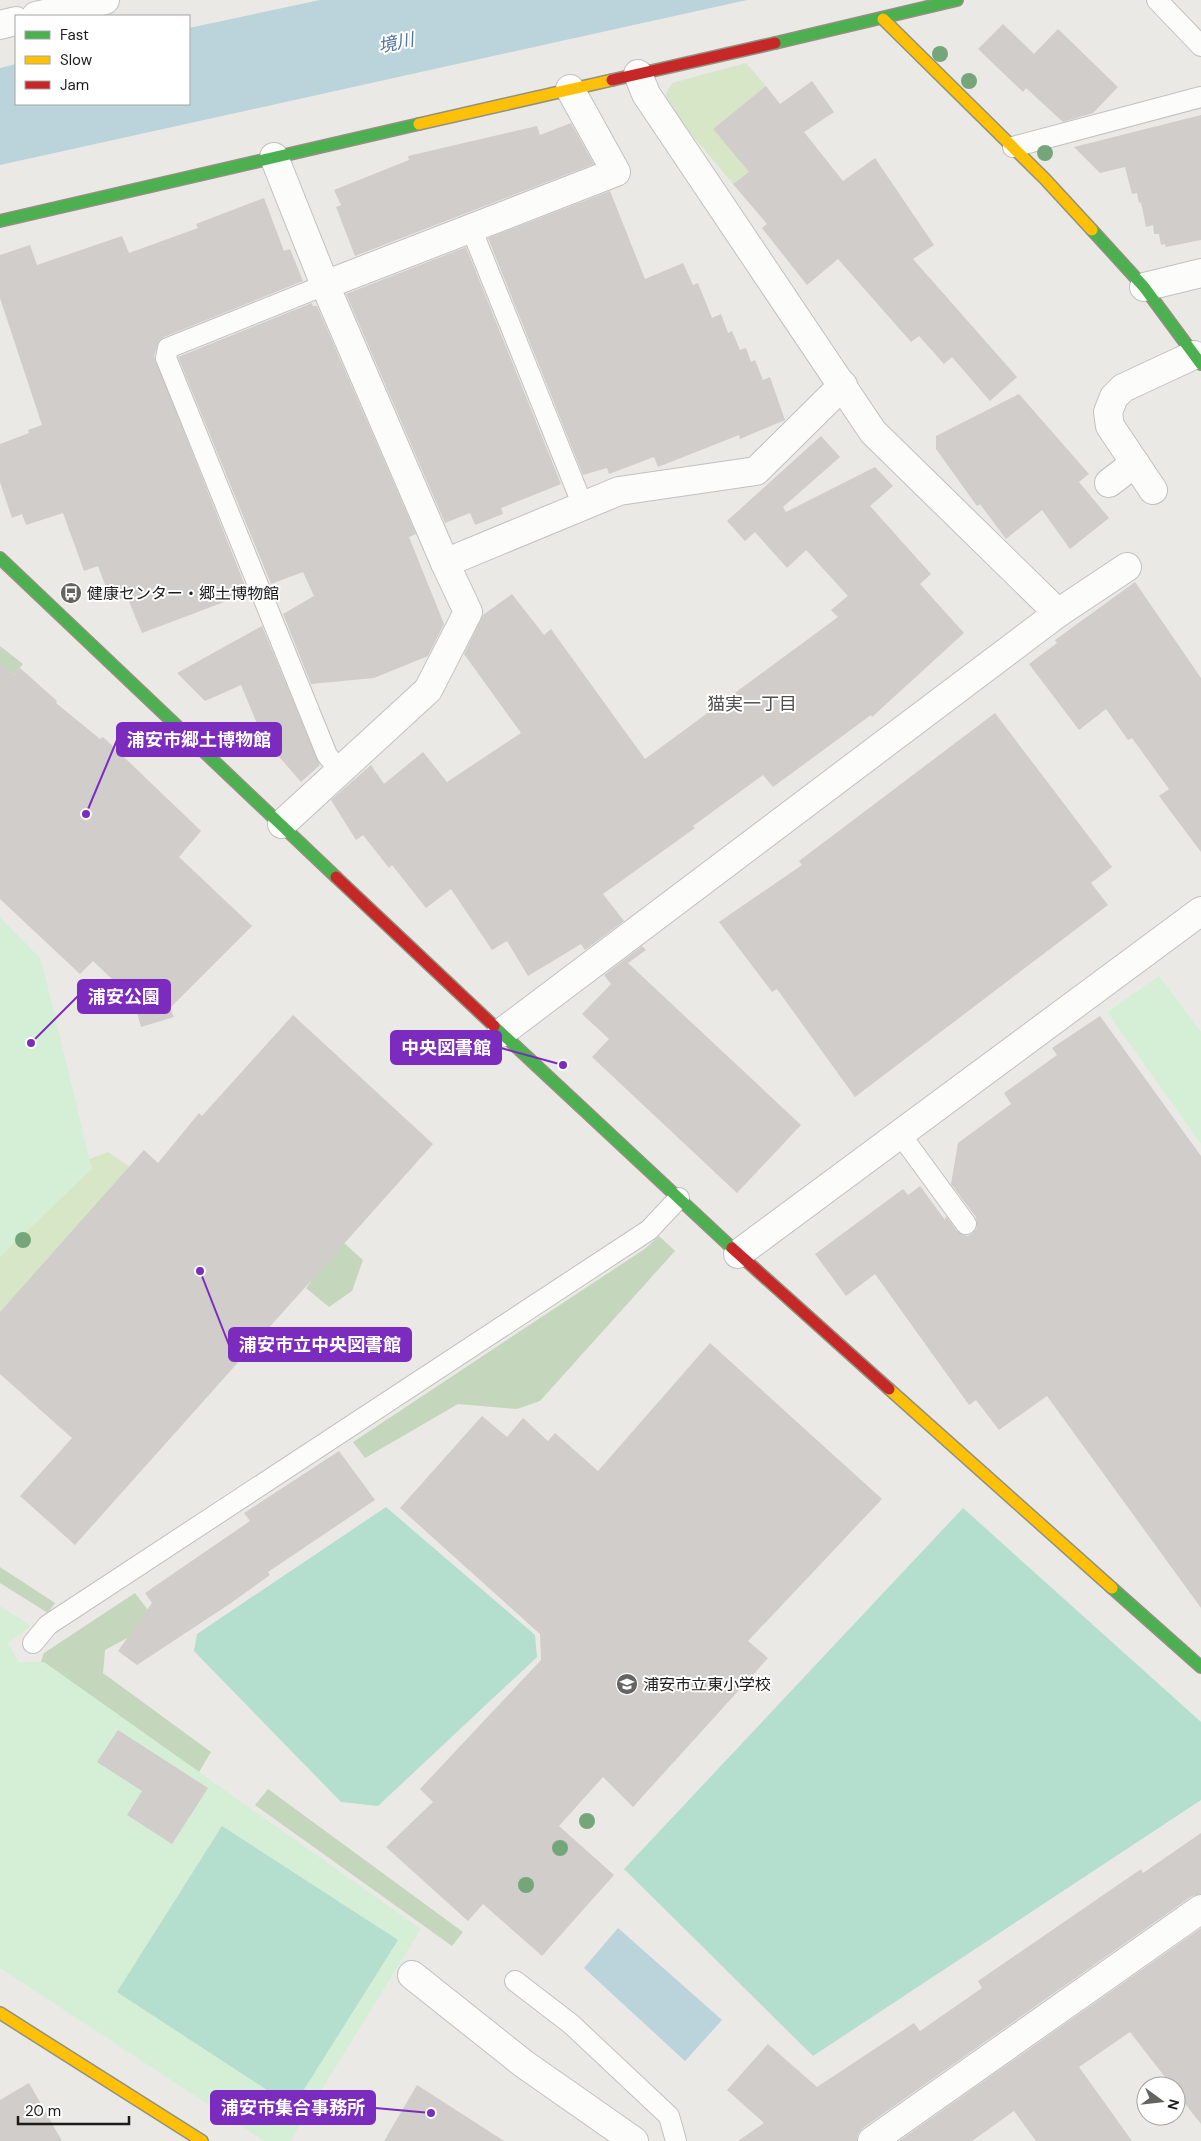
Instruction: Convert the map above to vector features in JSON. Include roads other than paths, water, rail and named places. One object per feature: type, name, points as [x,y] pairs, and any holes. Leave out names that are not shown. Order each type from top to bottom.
[{"type":"street","points":[[0,221],[570,89],[883,19],[957,0]]},
{"type":"street","points":[[40,15],[92,2]]},
{"type":"street","points":[[883,19],[1045,179],[1144,287],[1198,360],[1123,388],[1114,397],[1108,412],[1110,426],[1153,490]]},
{"type":"street","points":[[0,25],[15,21]]},
{"type":"street","points":[[638,74],[646,94],[873,432],[1058,612]]},
{"type":"street","points":[[325,285],[616,172],[570,89]]},
{"type":"street","points":[[274,157],[325,285],[468,612],[428,690],[282,824]]},
{"type":"street","points":[[1144,287],[1201,273]]},
{"type":"street","points":[[445,563],[620,491],[756,471],[843,385]]},
{"type":"street","points":[[1109,483],[1135,463]]},
{"type":"street","points":[[0,558],[738,1254],[1201,1667]]},
{"type":"street","points":[[502,1033],[1058,612],[1127,567]]},
{"type":"street","points":[[738,1254],[1201,912]]},
{"type":"street","points":[[872,2141],[1201,1909]]},
{"type":"street","points":[[412,1975],[524,2064],[634,2141]]},
{"type":"street","points":[[0,2013],[202,2141]]},
{"type":"lane","points":[[1157,0],[1201,46]]},
{"type":"lane","points":[[1013,146],[1201,96]]},
{"type":"lane","points":[[471,228],[583,506]]},
{"type":"lane","points":[[325,285],[168,348],[166,358],[327,754],[340,771]]},
{"type":"lane","points":[[900,1134],[966,1224]]},
{"type":"lane","points":[[33,1642],[48,1625],[649,1230],[679,1198]]},
{"type":"lane","points":[[515,1981],[571,2024],[670,2116],[676,2141]]},
{"type":"water","name":"境川","points":[[320,0],[747,0],[0,165],[0,68],[15,64],[15,105],[190,105],[190,28]]},
{"type":"water","points":[[618,1928],[722,2020],[685,2061],[584,1968]]},
{"type":"place","name":"健康センター・郷土博物館","points":[[71,593]]},
{"type":"place","name":"浦安市郷土博物館","points":[[86,814]]},
{"type":"place","name":"浦安公園","points":[[31,1043]]},
{"type":"place","name":"中央図書館","points":[[563,1065]]},
{"type":"place","name":"浦安市立中央図書館","points":[[200,1271]]},
{"type":"place","name":"浦安市立東小学校","points":[[627,1684]]},
{"type":"place","name":"浦安市集合事務所","points":[[431,2113]]},
{"type":"district","name":"猫実一丁目","points":[[752,704]]}]
